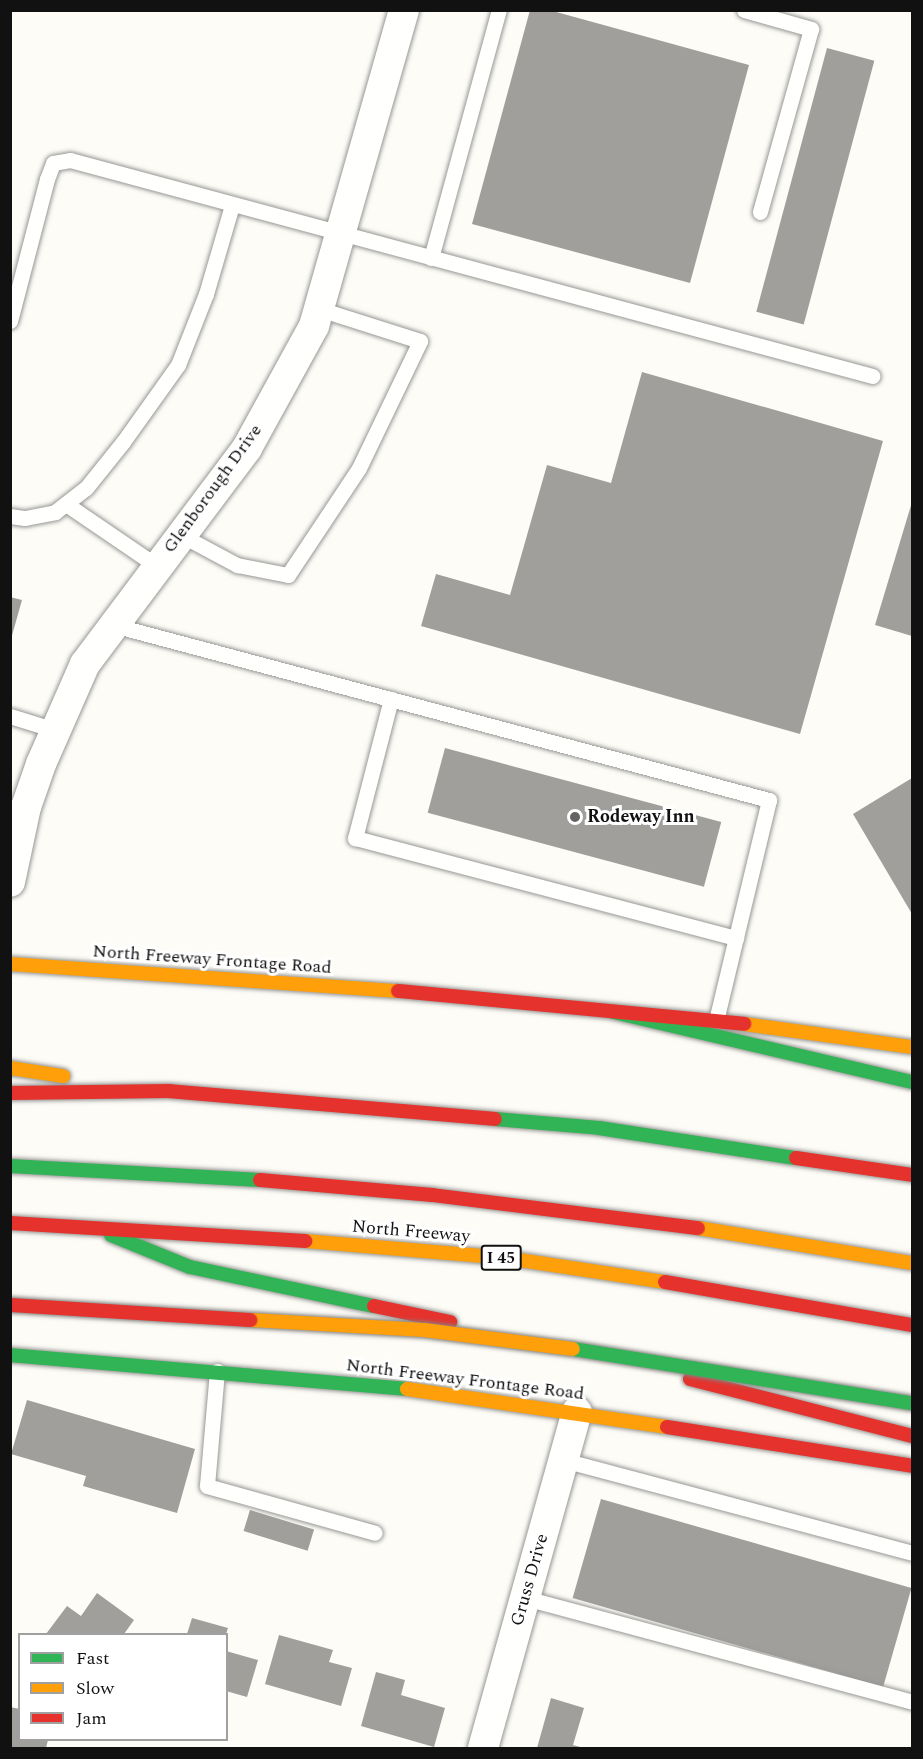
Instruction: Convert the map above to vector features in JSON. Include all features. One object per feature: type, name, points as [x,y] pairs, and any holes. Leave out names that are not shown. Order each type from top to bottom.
[{"type":"main road","name":"North Freeway Frontage Road","points":[[10,964],[371,988],[716,1020],[912,1047]]},
{"type":"main road","points":[[609,1011],[912,1082]]},
{"type":"main road","points":[[10,1068],[169,1091],[599,1128],[912,1175]]},
{"type":"main road","points":[[10,1093],[169,1091]]},
{"type":"main road","name":"North Freeway","points":[[10,1166],[182,1173],[432,1195],[738,1233],[912,1263]]},
{"type":"main road","name":"North Freeway","points":[[10,1223],[85,1224],[506,1258],[912,1325]]},
{"type":"main road","points":[[85,1224],[190,1267],[519,1336],[912,1436]]},
{"type":"main road","points":[[10,1305],[424,1330],[608,1353],[912,1403]]},
{"type":"main road","name":"North Freeway Frontage Road","points":[[10,1355],[442,1392],[912,1466]]},
{"type":"street","name":"Glenborough Drive","points":[[10,882],[18,805],[85,664],[247,448],[314,326],[404,10]]},
{"type":"street","name":"Gruss Drive","points":[[483,1749],[577,1412]]},
{"type":"lane","points":[[431,258],[499,10]]},
{"type":"lane","points":[[744,10],[811,29],[760,212]]},
{"type":"lane","points":[[10,321],[53,163],[70,160],[872,376]]},
{"type":"lane","points":[[10,516],[25,518],[56,512],[86,488],[123,442],[178,365],[206,294],[232,205]]},
{"type":"lane","points":[[181,535],[237,565],[288,575],[359,468],[420,341],[319,309]]},
{"type":"lane","points":[[66,504],[157,566]]},
{"type":"lane","points":[[113,625],[769,800],[716,1020]]},
{"type":"lane","points":[[391,699],[355,838],[736,938]]},
{"type":"lane","points":[[10,716],[55,730]]},
{"type":"lane","points":[[217,1371],[207,1486],[375,1533]]},
{"type":"lane","points":[[563,1460],[912,1553]]},
{"type":"lane","points":[[525,1598],[912,1702]]},
{"type":"building","points":[[530,10],[549,10],[749,65],[690,283],[472,224]]},
{"type":"building","points":[[827,48],[874,61],[804,324],[756,312]]},
{"type":"building","points":[[642,372],[883,441],[800,734],[421,626],[436,574],[510,595],[547,465],[611,483]]},
{"type":"building","points":[[912,502],[912,636],[875,625]]},
{"type":"building","points":[[10,597],[22,600],[11,639],[10,639]]},
{"type":"building","name":"Rodeway Inn","points":[[445,748],[721,822],[704,887],[428,813]]},
{"type":"building","points":[[912,778],[912,914],[853,814]]},
{"type":"building","points":[[27,1400],[195,1449],[177,1513],[83,1486],[86,1476],[11,1454]]},
{"type":"building","points":[[601,1499],[911,1588],[883,1687],[573,1598]]},
{"type":"building","points":[[250,1510],[314,1530],[308,1551],[244,1531]]},
{"type":"building","points":[[97,1593],[134,1620],[125,1633],[47,1633],[67,1606],[81,1616]]},
{"type":"building","points":[[192,1618],[228,1628],[226,1633],[187,1633]]},
{"type":"building","points":[[279,1635],[333,1650],[329,1662],[352,1668],[341,1706],[265,1684]]},
{"type":"building","points":[[228,1652],[258,1660],[247,1697],[228,1692]]},
{"type":"building","points":[[376,1672],[405,1680],[401,1695],[445,1708],[434,1747],[361,1726]]},
{"type":"building","points":[[551,1698],[584,1708],[573,1745],[584,1748],[537,1748]]},
{"type":"building","points":[[10,1707],[18,1709],[18,1741],[48,1741],[46,1748],[10,1748]]},
{"type":"traffic: fast","points":[[609,1011],[912,1082]]},
{"type":"traffic: fast","points":[[495,1119],[599,1128],[796,1158]]},
{"type":"traffic: fast","points":[[10,1166],[260,1180]]},
{"type":"traffic: fast","points":[[111,1235],[190,1267],[374,1306]]},
{"type":"traffic: fast","points":[[573,1349],[912,1403]]},
{"type":"traffic: fast","points":[[10,1355],[407,1389]]},
{"type":"traffic: slow","points":[[10,964],[398,991]]},
{"type":"traffic: slow","points":[[744,1024],[912,1047]]},
{"type":"traffic: slow","points":[[10,1068],[63,1076]]},
{"type":"traffic: slow","points":[[698,1228],[912,1263]]},
{"type":"traffic: slow","points":[[305,1241],[506,1258],[665,1282]]},
{"type":"traffic: slow","points":[[251,1320],[424,1330],[573,1349]]},
{"type":"traffic: slow","points":[[407,1389],[667,1427]]},
{"type":"traffic: jam","points":[[398,991],[744,1024]]},
{"type":"traffic: jam","points":[[10,1093],[169,1091],[495,1119]]},
{"type":"traffic: jam","points":[[796,1158],[912,1175]]},
{"type":"traffic: jam","points":[[260,1180],[432,1195],[698,1228]]},
{"type":"traffic: jam","points":[[10,1223],[305,1241]]},
{"type":"traffic: jam","points":[[665,1282],[912,1325]]},
{"type":"traffic: jam","points":[[10,1305],[251,1320]]},
{"type":"traffic: jam","points":[[374,1306],[450,1322]]},
{"type":"traffic: jam","points":[[690,1379],[912,1436]]},
{"type":"traffic: jam","points":[[667,1427],[912,1466]]},
{"type":"place","name":"Rodeway Inn","points":[[575,817]]}]
